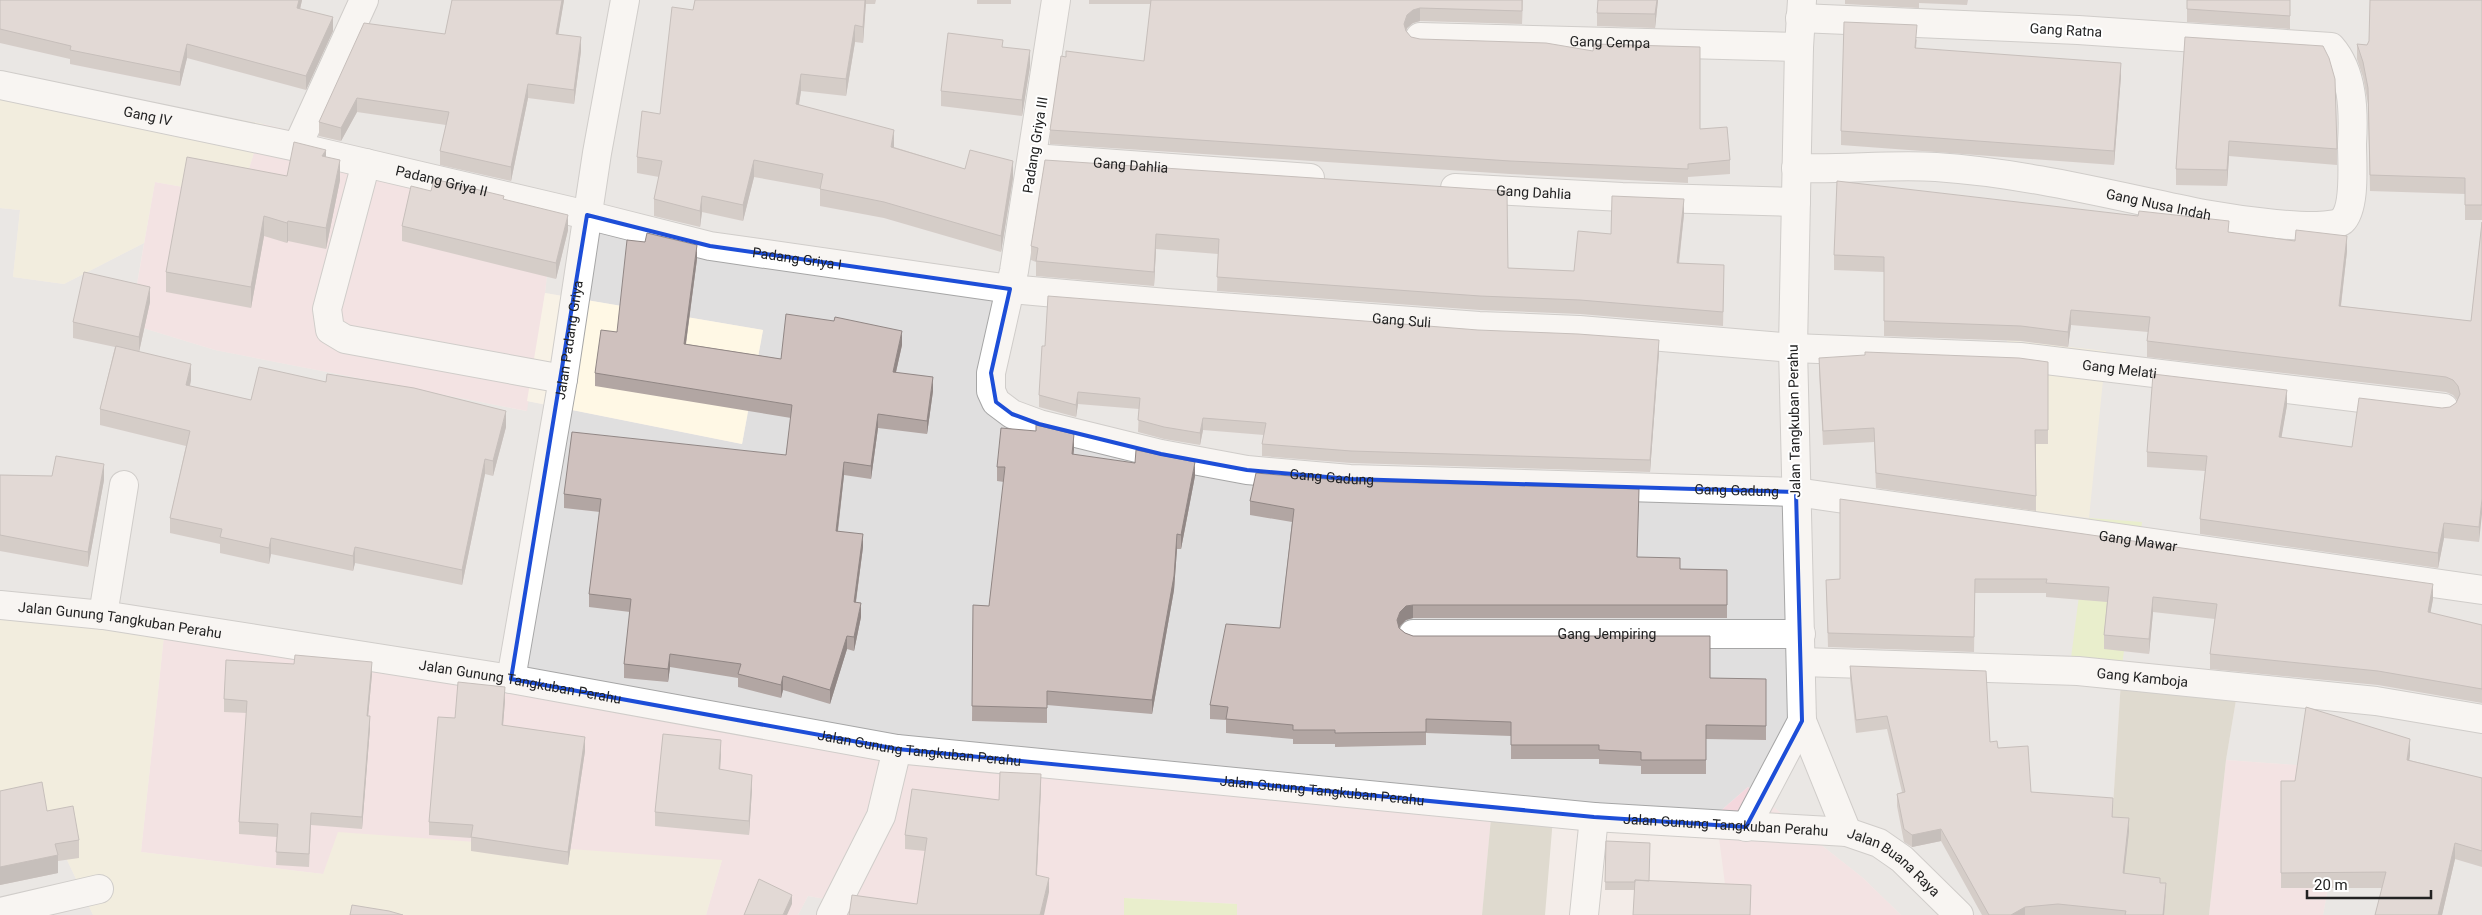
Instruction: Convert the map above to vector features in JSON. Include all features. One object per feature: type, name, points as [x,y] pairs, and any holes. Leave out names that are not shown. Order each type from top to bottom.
[{"type":"street","name":"Jalan Padang Griya","points":[[511,679],[563,379],[587,215],[625,0]]},
{"type":"street","name":"Padang Griya III","points":[[1010,288],[1033,158],[1056,0]]},
{"type":"street","points":[[297,147],[361,1]]},
{"type":"street","name":"Gang Ratna","points":[[1801,9],[2331,47]]},
{"type":"street","name":"Jalan Tangkuban Perahu","points":[[1746,827],[1802,721],[1793,348],[1801,9]]},
{"type":"street","name":"Gang Cempa","points":[[1420,36],[1799,48]]},
{"type":"street","name":"Gang Nusa Indah","points":[[1796,168],[1934,167],[1992,172],[2056,183],[2242,222],[2328,226],[2341,221],[2350,207],[2354,118],[2342,59],[2331,47]]},
{"type":"street","name":"Gang IV","points":[[0,85],[297,147]]},
{"type":"street","name":"Padang Griya II","points":[[297,147],[587,215]]},
{"type":"street","name":"Gang Dahlia","points":[[1033,158],[1337,180]]},
{"type":"street","points":[[366,163],[327,309],[330,330],[344,338],[563,379]]},
{"type":"street","name":"Gang Dahlia","points":[[1435,186],[1622,197],[1796,202]]},
{"type":"street","name":"Padang Griya I","points":[[587,215],[710,246],[1010,288]]},
{"type":"street","name":"Gang Suli","points":[[1010,288],[1166,303],[1479,326],[1580,330],[1793,348]]},
{"type":"street","name":"Gang Gadung","points":[[1010,288],[991,374],[991,391],[996,402],[1012,414],[1039,424],[1161,454],[1247,470],[1350,479],[1796,492]]},
{"type":"street","name":"Gang Melati","points":[[1793,348],[2020,357],[2444,408]]},
{"type":"street","points":[[103,614],[124,485]]},
{"type":"street","name":"Gang Mawar","points":[[1796,492],[2482,590]]},
{"type":"street","name":"Jalan Gunung Tangkuban Perahu","points":[[0,605],[103,614],[511,679],[897,750],[1594,817],[1847,832]]},
{"type":"street","name":"Gang Jempiring","points":[[1412,634],[1801,634]]},
{"type":"street","name":"Gang Kamboja","points":[[1802,662],[2078,671],[2376,701],[2482,719]]},
{"type":"street","name":"Jalan Buana Raya","points":[[1802,721],[1847,832],[1879,843],[1902,859],[1959,915]]},
{"type":"street","points":[[831,915],[881,816],[897,750]]},
{"type":"street","points":[[1584,915],[1594,817]]},
{"type":"street","points":[[0,912],[98,888]]},
{"type":"highlighted area","points":[[587,215],[710,246],[1010,289],[991,373],[996,402],[1012,414],[1039,424],[1161,454],[1247,470],[1350,479],[1796,492],[1802,721],[1746,827],[1594,817],[897,749],[511,679]]},
{"type":"shaded area","points":[[0,0],[2482,0],[2482,915],[2323,915],[2349,769],[2226,760],[2239,682],[2122,666],[2106,915],[1901,915],[1863,878],[1748,787],[1716,815],[1124,773],[0,607],[0,208],[20,210],[13,277],[64,284],[144,243],[130,324],[215,350],[526,411],[527,401],[742,444],[763,330],[545,293],[556,193],[263,124],[0,74]]},
{"type":"shaded area","points":[[0,74],[263,124],[240,197],[155,182],[144,243],[64,284],[13,277],[20,210],[0,208]]},
{"type":"shaded area","points":[[263,124],[556,193],[545,293],[527,411],[215,350],[130,324],[155,182],[240,197]]},
{"type":"shaded area","points":[[545,293],[763,330],[742,444],[527,401]]},
{"type":"shaded area","points":[[2007,340],[2106,351],[2089,518],[1996,507]]},
{"type":"shaded area","points":[[0,607],[165,626],[141,852],[323,874],[338,832],[722,860],[706,915],[93,915],[60,845],[0,816]]},
{"type":"shaded area","points":[[165,626],[854,745],[1492,807],[1482,915],[1237,915],[1237,904],[1125,898],[1124,915],[918,915],[808,896],[798,915],[706,915],[722,860],[323,874],[141,852]]},
{"type":"shaded area","points":[[2122,665],[2239,682],[2226,760],[2209,915],[2106,915]]},
{"type":"shaded area","points":[[2226,760],[2350,769],[2323,915],[2209,915]]},
{"type":"shaded area","points":[[1748,787],[1863,878],[1901,915],[1729,915],[1716,815]]},
{"type":"shaded area","points":[[1492,807],[1553,818],[1545,915],[1482,915]]},
{"type":"shaded area","points":[[0,816],[60,845],[93,915],[0,915]]},
{"type":"shaded area","points":[[808,896],[918,915],[798,915]]},
{"type":"green space","points":[[2089,518],[2142,522],[2122,665],[2071,658]]},
{"type":"green space","points":[[1124,898],[1237,904],[1237,915],[1124,915]]},
{"type":"building","points":[[0,0],[299,0],[297,8],[333,17],[306,76],[187,44],[180,72],[70,50],[71,46],[0,29]]},
{"type":"building","points":[[452,0],[562,0],[556,34],[581,37],[574,90],[528,84],[511,167],[440,151],[449,112],[357,98],[341,128],[319,122],[364,23],[445,34]]},
{"type":"building","points":[[695,0],[865,0],[863,27],[855,25],[846,79],[801,74],[796,104],[894,130],[891,147],[965,169],[970,150],[1013,161],[1001,236],[884,202],[820,189],[823,174],[754,160],[743,205],[702,196],[700,211],[654,199],[662,161],[637,157],[642,111],[660,114],[672,7],[693,10]]},
{"type":"building","points":[[1151,0],[1522,0],[1522,11],[1420,8],[1413,10],[1407,15],[1404,24],[1406,31],[1411,37],[1420,39],[1546,43],[1593,51],[1594,44],[1700,47],[1700,129],[1727,127],[1730,160],[1688,164],[1688,169],[1510,161],[1050,130],[1061,56],[1066,57],[1066,51],[1144,61]]},
{"type":"building","points":[[1598,0],[1657,0],[1655,14],[1597,13]]},
{"type":"building","points":[[2187,0],[2290,0],[2290,16],[2187,9]]},
{"type":"building","points":[[2370,0],[2482,0],[2482,205],[2465,205],[2465,178],[2370,175],[2368,88],[2357,44],[2367,45],[2369,41]]},
{"type":"building","points":[[1844,22],[1917,25],[1915,48],[2121,63],[2114,151],[1841,131]]},
{"type":"building","points":[[948,33],[1003,40],[1002,47],[1030,50],[1022,100],[941,91]]},
{"type":"building","points":[[2185,37],[2323,46],[2329,58],[2335,79],[2337,149],[2229,141],[2227,170],[2176,169]]},
{"type":"building","points":[[294,142],[326,150],[322,156],[340,160],[326,228],[288,221],[287,223],[264,216],[251,287],[166,272],[187,157],[287,176]]},
{"type":"building","points":[[1045,160],[1507,191],[1508,268],[1574,271],[1578,231],[1611,234],[1612,196],[1684,199],[1677,263],[1724,265],[1723,312],[1580,300],[1480,296],[1217,277],[1219,239],[1156,234],[1154,272],[1036,261],[1038,248],[1031,246]]},
{"type":"building","points":[[434,179],[504,196],[503,199],[568,215],[556,263],[402,226],[411,186],[431,191]]},
{"type":"building","points":[[1837,181],[2138,216],[2139,211],[2229,221],[2228,232],[2295,241],[2296,230],[2347,236],[2339,306],[2471,321],[2482,222],[2482,499],[2479,527],[2444,523],[2438,553],[2200,519],[2207,456],[2147,452],[2153,374],[2287,390],[2279,437],[2352,447],[2359,398],[2442,408],[2450,407],[2456,403],[2460,394],[2458,386],[2453,380],[2446,377],[2147,341],[2150,317],[2071,310],[2068,332],[2021,326],[1884,321],[1884,257],[1834,255]]},
{"type":"building","points":[[647,233],[697,245],[684,344],[781,359],[786,314],[834,321],[835,317],[902,331],[893,372],[933,377],[927,421],[878,414],[871,466],[844,462],[836,531],[863,534],[854,602],[861,603],[854,637],[847,636],[830,690],[783,676],[781,685],[738,674],[741,664],[670,654],[668,669],[624,664],[631,599],[589,594],[601,499],[564,494],[572,432],[786,455],[792,405],[595,373],[601,330],[617,332],[627,240],[645,242]]},
{"type":"building","points":[[84,272],[150,287],[139,337],[73,322]]},
{"type":"building","points":[[1048,296],[1478,330],[1578,334],[1659,340],[1650,460],[1351,451],[1262,444],[1266,423],[1203,418],[1200,433],[1164,427],[1138,420],[1140,398],[1078,392],[1076,405],[1039,395],[1042,346],[1045,346]]},
{"type":"building","points":[[116,346],[191,364],[186,385],[251,400],[259,367],[326,382],[327,374],[414,388],[506,411],[493,461],[485,459],[462,570],[355,547],[353,556],[271,538],[269,548],[220,537],[222,529],[170,518],[190,431],[100,409]]},
{"type":"building","points":[[1865,352],[2019,358],[2048,362],[2048,430],[2035,430],[2036,496],[1876,473],[1874,428],[1823,431],[1819,358],[1865,355]]},
{"type":"building","points":[[1036,425],[1074,434],[1072,454],[1135,463],[1136,450],[1195,462],[1181,535],[1177,534],[1174,576],[1152,700],[1047,691],[1047,708],[972,706],[973,605],[989,606],[1005,467],[997,467],[1001,428],[1036,431]]},
{"type":"building","points":[[56,456],[104,464],[88,552],[0,535],[0,475],[52,476]]},
{"type":"building","points":[[1256,473],[1349,481],[1639,489],[1637,557],[1680,558],[1680,569],[1727,570],[1727,605],[1413,605],[1406,606],[1400,612],[1397,620],[1399,628],[1413,636],[1710,636],[1710,678],[1766,679],[1766,726],[1706,725],[1706,760],[1641,760],[1641,752],[1599,750],[1599,745],[1511,745],[1511,722],[1426,719],[1426,732],[1335,733],[1335,730],[1293,730],[1293,725],[1226,719],[1228,707],[1210,705],[1226,624],[1280,628],[1294,509],[1250,501]]},
{"type":"building","points":[[1840,499],[2433,584],[2428,612],[2482,625],[2482,689],[2378,671],[2210,654],[2217,604],[2153,597],[2149,639],[2104,635],[2109,587],[2046,583],[2047,579],[1975,579],[1974,637],[1828,633],[1826,580],[1840,579]]},
{"type":"building","points":[[295,655],[372,662],[367,716],[370,716],[362,817],[311,813],[309,854],[276,852],[278,824],[239,822],[247,701],[224,699],[226,660],[294,664]]},
{"type":"building","points":[[1850,666],[1986,671],[1990,742],[1997,741],[1998,748],[2028,746],[2031,792],[2113,798],[2112,817],[2129,818],[2123,873],[2160,878],[2160,883],[2166,883],[2163,915],[2125,915],[2126,911],[2058,904],[2025,907],[2011,915],[1989,915],[1941,829],[1912,835],[1904,829],[1897,794],[1905,792],[1887,716],[1856,720]]},
{"type":"building","points":[[458,682],[505,687],[502,725],[585,737],[568,852],[471,837],[473,825],[429,822],[438,717],[455,718]]},
{"type":"building","points":[[2306,707],[2410,739],[2407,760],[2482,778],[2482,851],[2455,843],[2438,915],[2375,915],[2386,872],[2281,873],[2281,781],[2295,781]]},
{"type":"building","points":[[663,734],[721,740],[719,769],[752,775],[749,821],[655,812]]},
{"type":"building","points":[[1000,772],[1041,774],[1036,875],[1049,878],[1040,915],[849,915],[852,895],[917,904],[927,838],[905,835],[912,789],[999,800]]},
{"type":"building","points":[[42,782],[47,811],[73,806],[79,840],[55,844],[58,855],[0,867],[0,791]]},
{"type":"building","points":[[1606,841],[1650,843],[1649,881],[1605,882]]},
{"type":"building","points":[[759,879],[792,895],[783,915],[744,915]]},
{"type":"building","points":[[1635,880],[1751,885],[1750,915],[1633,915]]},
{"type":"building","points":[[352,905],[389,911],[403,915],[350,915]]}]
